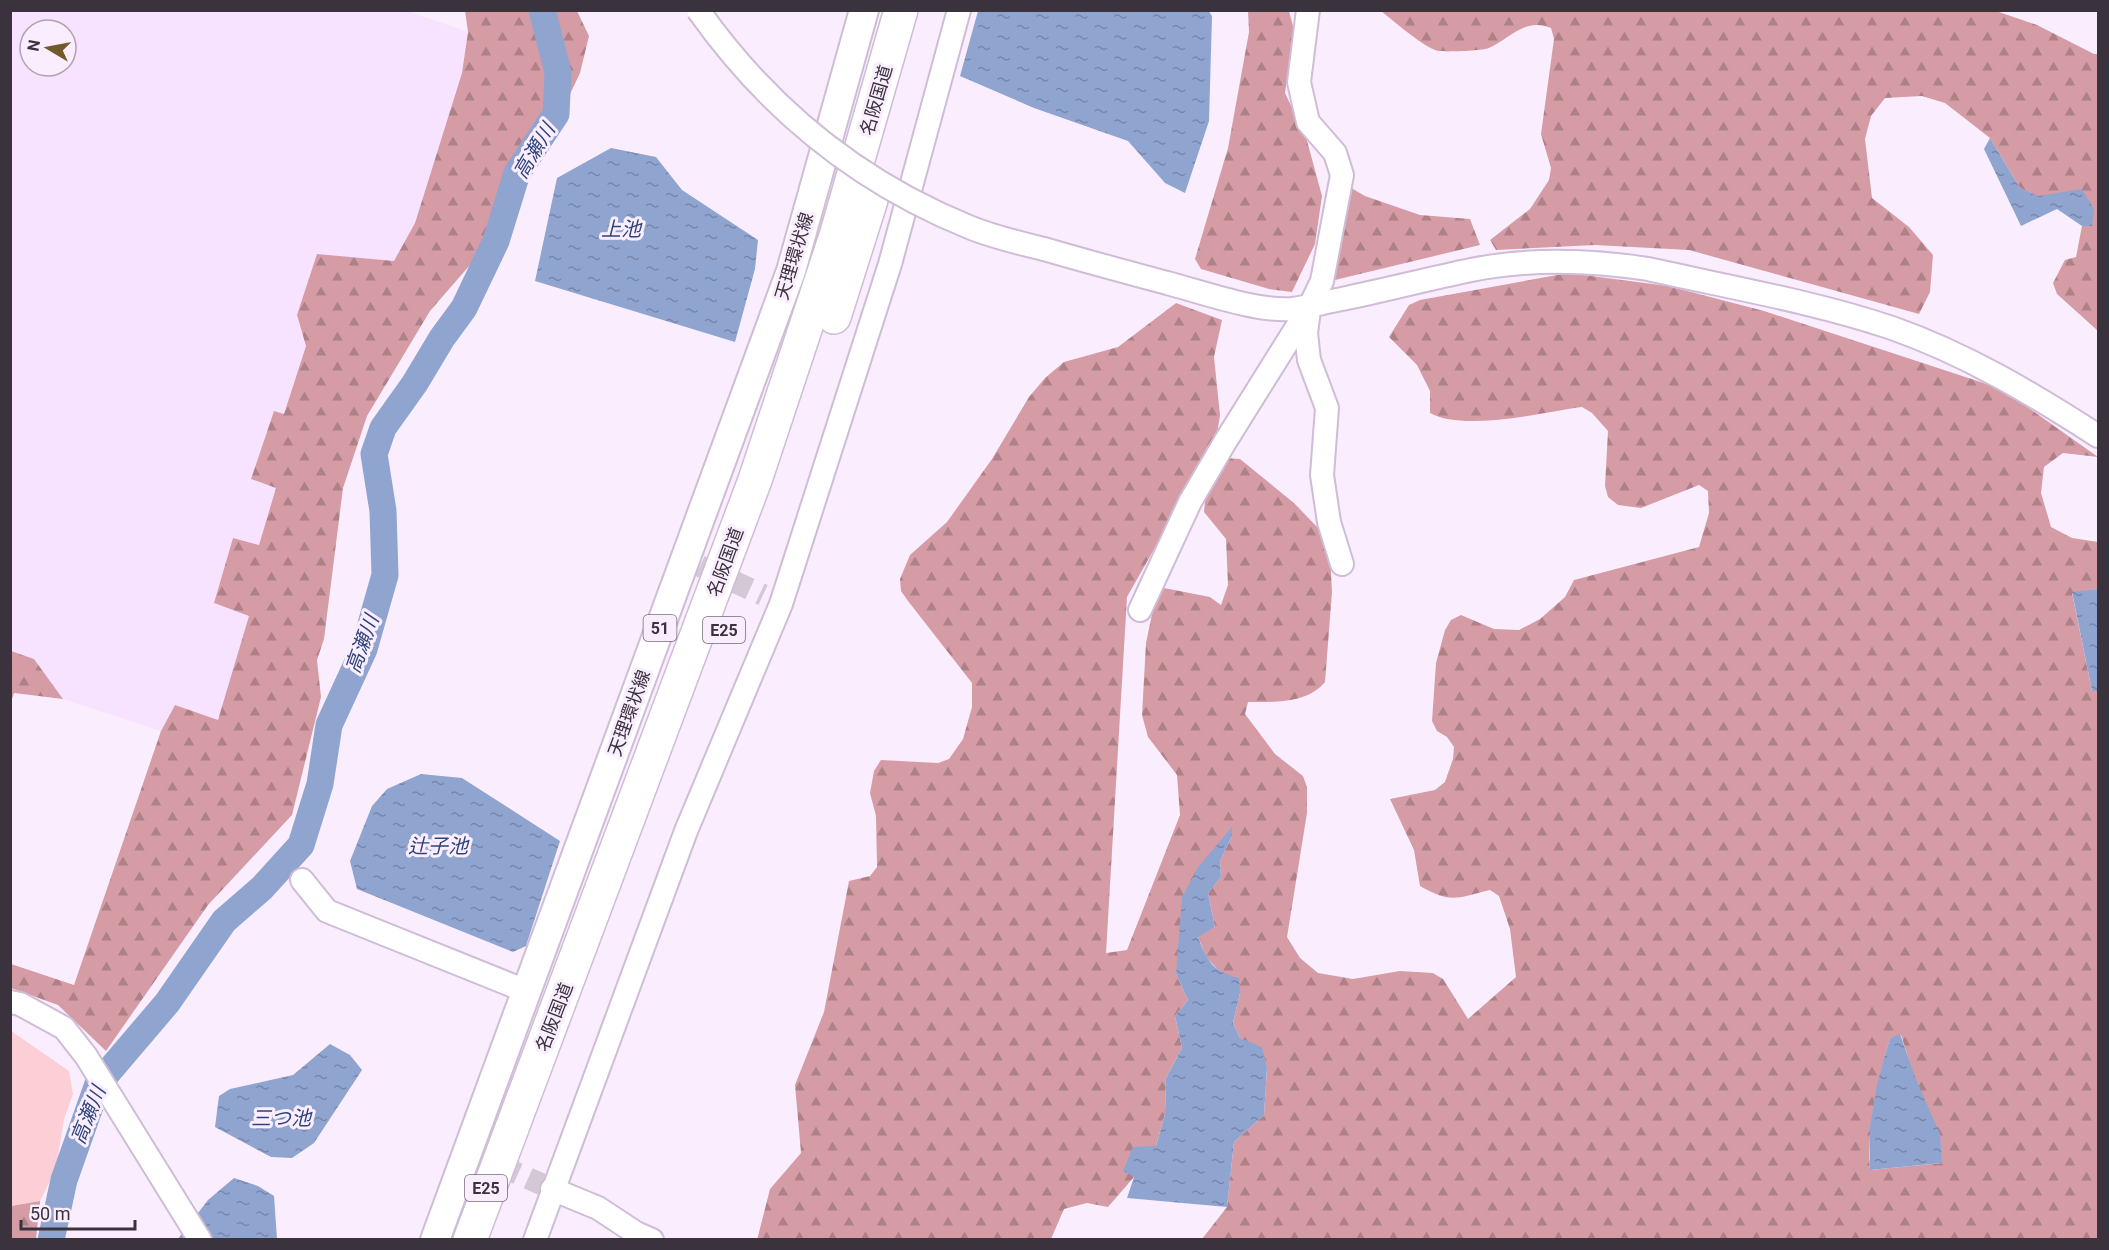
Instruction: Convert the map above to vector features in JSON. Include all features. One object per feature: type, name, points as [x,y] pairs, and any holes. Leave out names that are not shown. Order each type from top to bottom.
[{"type":"highway","name":"名阪国道","points":[[470,1239],[755,480],[836,236],[901,10]]},
{"type":"highway","name":"名阪国道","points":[[494,1239],[729,618],[775,489],[855,251],[924,10]]},
{"type":"highway","name":"E25","points":[[463,1239],[509,1137]]},
{"type":"main road","name":"天理環状線","points":[[435,1239],[526,991],[692,563],[791,271],[864,10]]},
{"type":"street","points":[[698,10],[745,71],[807,131],[886,187],[971,228],[1263,308],[1291,309],[1310,306],[1472,270],[1516,263],[1557,260],[1617,264],[1648,269],[1840,313],[1893,329],[1949,351],[1998,375],[2098,436]]},
{"type":"street","points":[[535,1239],[772,599],[890,264],[959,10]]},
{"type":"street","points":[[1140,610],[1190,502],[1310,306],[1322,281],[1342,176],[1335,153],[1308,122],[1299,82],[1308,10]]},
{"type":"street","points":[[1310,306],[1306,333],[1309,360],[1327,408],[1322,474],[1329,522],[1342,564]]},
{"type":"street","points":[[302,880],[327,911],[526,991]]},
{"type":"street","points":[[10,1002],[20,1004],[64,1028],[86,1056],[200,1239]]},
{"type":"street","points":[[552,1189],[598,1208],[641,1237]]},
{"type":"shaded area","points":[[11,11],[408,11],[468,32],[462,73],[415,223],[394,262],[317,254],[297,315],[306,346],[284,414],[274,411],[251,479],[276,488],[259,545],[233,538],[215,604],[250,616],[218,721],[175,705],[161,731],[63,699],[34,659],[11,652]]},
{"type":"shaded area","points":[[11,1031],[69,1071],[73,1094],[64,1119],[56,1168],[40,1201],[11,1206]]},
{"type":"green space","points":[[1993,10],[2037,25],[2098,54],[2098,331],[2057,294],[2053,283],[2065,260],[2076,257],[2082,226],[2092,225],[2020,188],[1990,138],[1945,103],[1922,96],[1885,98],[1871,116],[1865,139],[1872,198],[1909,227],[1933,255],[1930,292],[1919,314],[1689,250],[1595,245],[1496,250],[1490,240],[1530,209],[1549,180],[1551,168],[1541,134],[1554,39],[1551,28],[1542,25],[1526,27],[1485,49],[1438,51],[1417,39],[1381,11]]},
{"type":"green space","points":[[465,11],[577,11],[589,36],[580,73],[562,111],[521,166],[490,242],[430,311],[367,416],[343,488],[324,639],[317,660],[321,697],[292,815],[208,905],[106,1051],[58,1005],[11,988],[11,964],[74,985],[161,731],[175,705],[218,720],[249,616],[214,603],[233,538],[259,545],[276,488],[251,479],[274,411],[284,414],[306,346],[297,315],[317,254],[394,261],[415,223],[462,73],[468,32]]},
{"type":"green space","points":[[1248,11],[1289,11],[1294,30],[1285,93],[1306,137],[1322,196],[1315,244],[1292,292],[1269,289],[1201,269],[1195,259],[1228,148],[1249,32]]},
{"type":"green space","points":[[1346,185],[1365,196],[1420,215],[1470,219],[1480,245],[1335,280],[1326,276]]},
{"type":"green space","points":[[1568,273],[1668,286],[1764,311],[2002,389],[2098,457],[2063,453],[2044,467],[2041,493],[2051,527],[2072,538],[2098,542],[2098,589],[2072,593],[2092,691],[2098,691],[2098,1239],[1202,1239],[1227,1207],[1234,1142],[1264,1115],[1267,1068],[1240,1038],[1233,1023],[1240,993],[1206,957],[1198,936],[1215,927],[1208,893],[1221,877],[1220,861],[1232,836],[1232,828],[1176,974],[1188,1000],[1175,1016],[1182,1048],[1166,1078],[1165,1114],[1156,1146],[1134,1177],[1108,1207],[1087,1203],[1064,1209],[1051,1239],[757,1240],[770,1189],[801,1153],[795,1085],[824,1012],[849,881],[870,876],[877,867],[876,816],[870,793],[874,771],[881,760],[938,763],[949,759],[963,739],[972,707],[972,683],[901,591],[900,579],[910,555],[947,522],[992,459],[1029,397],[1045,378],[1064,362],[1118,347],[1176,303],[1222,320],[1214,357],[1220,415],[1216,440],[1127,597],[1106,953],[1127,950],[1180,815],[1177,775],[1148,737],[1142,715],[1146,643],[1156,595],[1164,588],[1210,597],[1221,605],[1228,585],[1226,539],[1204,512],[1205,501],[1226,458],[1240,459],[1294,503],[1320,530],[1330,553],[1332,592],[1325,682],[1318,689],[1300,698],[1248,702],[1245,714],[1275,754],[1303,776],[1307,787],[1307,813],[1287,937],[1300,958],[1318,973],[1353,979],[1400,971],[1433,973],[1443,979],[1468,1019],[1516,977],[1510,929],[1499,896],[1490,890],[1454,898],[1431,892],[1420,886],[1414,850],[1390,799],[1435,790],[1445,782],[1453,759],[1454,747],[1447,737],[1437,731],[1432,721],[1436,663],[1445,630],[1451,620],[1461,615],[1494,629],[1519,630],[1540,619],[1565,597],[1574,580],[1699,547],[1709,513],[1708,491],[1699,485],[1641,508],[1618,505],[1608,497],[1605,486],[1608,431],[1592,413],[1582,407],[1483,421],[1463,421],[1430,413],[1430,391],[1417,365],[1389,337],[1409,305],[1420,300]],"holes":[[[1901,1035],[1942,1163],[1870,1170],[1872,1120],[1890,1038]]]},
{"type":"green space","points":[[11,651],[34,659],[63,699],[14,693],[11,702]]},
{"type":"green space","points":[[40,1201],[36,1239],[11,1239],[11,1206]]},
{"type":"water","points":[[1208,10],[1212,16],[1209,121],[1185,193],[1165,183],[1128,141],[1034,108],[960,76],[978,11]]},
{"type":"water","points":[[1990,138],[2020,188],[2038,196],[2082,189],[2094,209],[2092,226],[2082,226],[2057,209],[2021,226],[1984,149]]},
{"type":"water","name":"上池","points":[[611,148],[656,157],[682,190],[758,240],[755,269],[735,342],[535,281],[557,178]]},
{"type":"water","points":[[2098,589],[2098,691],[2092,691],[2072,592]]},
{"type":"water","name":"辻子池","points":[[421,774],[462,778],[560,841],[526,946],[513,952],[357,889],[350,861],[372,806],[387,789]]},
{"type":"water","points":[[1232,827],[1232,836],[1220,861],[1221,877],[1208,893],[1215,927],[1198,937],[1208,959],[1217,969],[1239,978],[1240,993],[1233,1023],[1240,1038],[1262,1047],[1267,1068],[1264,1115],[1234,1142],[1227,1207],[1127,1198],[1134,1177],[1123,1171],[1133,1147],[1156,1146],[1165,1114],[1166,1078],[1182,1048],[1175,1016],[1188,1000],[1176,974],[1182,897],[1199,866]]},
{"type":"water","points":[[1900,1034],[1916,1079],[1940,1134],[1942,1163],[1870,1170],[1870,1127],[1877,1084],[1890,1038]]},
{"type":"water","name":"三つ池","points":[[330,1044],[350,1055],[362,1070],[314,1143],[292,1158],[271,1157],[215,1127],[219,1096],[230,1089],[293,1075]]},
{"type":"water","name":"三つ池","points":[[234,1178],[258,1186],[274,1196],[277,1239],[177,1240],[208,1200]]},
{"type":"waterway","name":"高瀬川","points":[[51,1240],[64,1180],[98,1084],[167,1003],[224,921],[262,888],[301,845],[320,784],[329,725],[364,649],[385,575],[383,511],[374,454],[383,428],[464,308],[496,241],[517,173],[556,114],[558,72],[542,10]]},
{"type":"tunnel","points":[[700,566],[763,595]]},
{"type":"tunnel","points":[[468,1151],[552,1189]]}]
